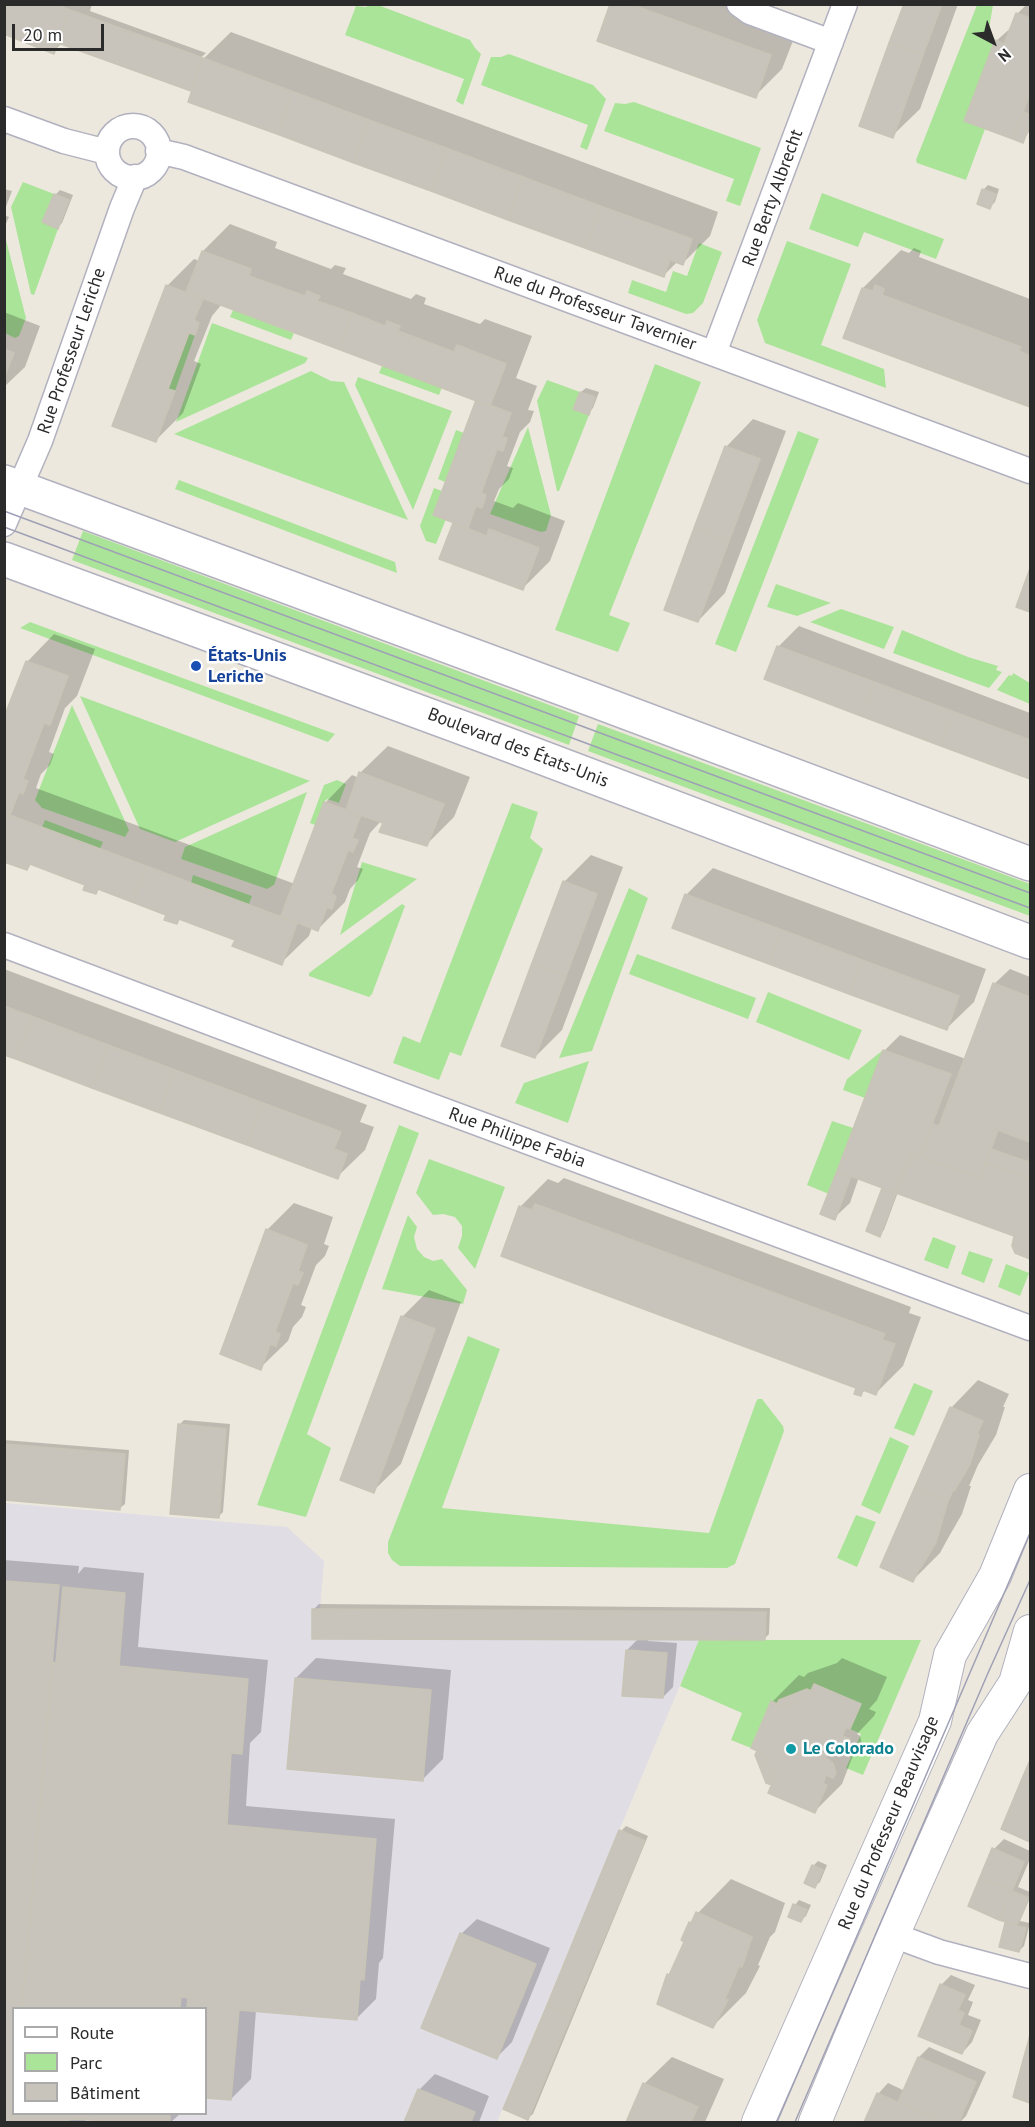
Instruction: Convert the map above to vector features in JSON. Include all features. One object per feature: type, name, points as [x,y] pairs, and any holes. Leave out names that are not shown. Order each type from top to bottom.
[{"type":"main road","points":[[12,485],[596,700],[1030,864]]},
{"type":"main road","name":"Boulevard des États-Unis","points":[[4,559],[501,741],[1030,942]]},
{"type":"street","points":[[739,4],[750,12],[831,42]]},
{"type":"street","name":"Rue Berty Albrecht","points":[[714,353],[845,4]]},
{"type":"street","points":[[4,118],[64,141],[107,152]]},
{"type":"street","points":[[128,126],[146,129],[157,142],[158,151],[154,166],[149,172],[135,177],[118,174],[108,160],[107,152],[113,135],[128,126]]},
{"type":"street","name":"Rue du Professeur Tavernier","points":[[158,151],[184,157],[1030,471]]},
{"type":"street","name":"Rue Professeur Leriche","points":[[4,524],[12,485],[40,441],[135,177]]},
{"type":"street","name":"Rue Philippe Fabia","points":[[4,945],[1030,1328]]},
{"type":"street","name":"Rue du Professeur Beauvisage","points":[[758,2122],[935,1721],[951,1655],[995,1576],[1030,1490]]},
{"type":"street","points":[[815,2122],[893,1935],[982,1734],[1015,1683],[1030,1635]]},
{"type":"street","points":[[893,1935],[939,1952],[1030,1976]]},
{"type":"shaded area","points":[[4,1503],[287,1527],[324,1561],[320,1609],[312,1609],[312,1639],[699,1640],[497,2122],[5,2122]]},
{"type":"green space","points":[[371,4],[470,40],[481,54],[463,105],[456,101],[464,79],[345,35],[356,6],[366,7]]},
{"type":"green space","points":[[977,5],[993,5],[989,29],[995,40],[964,121],[985,129],[966,180],[917,163],[916,160]]},
{"type":"green space","points":[[509,54],[593,85],[606,99],[587,150],[580,147],[588,125],[481,85],[491,57]]},
{"type":"green space","points":[[634,102],[761,148],[740,206],[726,201],[734,179],[604,131],[615,103]]},
{"type":"green space","points":[[23,182],[54,194],[42,222],[58,229],[34,295],[31,294],[11,207]]},
{"type":"green space","points":[[822,193],[944,239],[936,259],[864,232],[858,247],[809,229]]},
{"type":"green space","points":[[4,232],[26,318],[19,336],[15,338],[5,333]]},
{"type":"green space","points":[[787,241],[851,264],[821,345],[884,369],[886,388],[765,343],[757,320]]},
{"type":"green space","points":[[699,243],[722,252],[703,303],[693,313],[686,314],[628,293],[632,280],[666,292],[673,271],[687,276]]},
{"type":"green space","points":[[233,310],[294,333],[291,340],[230,317]]},
{"type":"green space","points":[[212,323],[308,358],[305,363],[176,422]]},
{"type":"green space","points":[[189,333],[195,335],[175,391],[168,389]]},
{"type":"green space","points":[[655,364],[701,382],[609,615],[630,623],[618,652],[555,630]]},
{"type":"green space","points":[[382,366],[442,387],[439,395],[379,373]]},
{"type":"green space","points":[[311,371],[331,381],[344,382],[408,520],[174,434]]},
{"type":"green space","points":[[358,377],[452,411],[413,510],[355,385]]},
{"type":"green space","points":[[547,380],[580,392],[574,409],[589,415],[559,491],[557,491],[537,401]]},
{"type":"green space","points":[[528,427],[551,515],[546,531],[541,532],[490,514]]},
{"type":"green space","points":[[456,430],[464,433],[445,482],[438,479]]},
{"type":"green space","points":[[798,431],[819,439],[736,652],[715,644]]},
{"type":"green space","points":[[179,480],[395,562],[397,573],[175,489]]},
{"type":"green space","points":[[434,488],[442,491],[446,519],[436,544],[426,541],[420,526]]},
{"type":"green space","points":[[83,531],[579,716],[569,745],[72,560]]},
{"type":"green space","points":[[776,584],[831,603],[797,616],[767,607]]},
{"type":"green space","points":[[841,609],[894,627],[884,649],[810,622]]},
{"type":"green space","points":[[30,622],[335,734],[328,742],[20,628]]},
{"type":"green space","points":[[902,630],[968,657],[998,666],[996,670],[1002,672],[989,688],[893,653]]},
{"type":"green space","points":[[1013,673],[1030,683],[1030,704],[997,690]]},
{"type":"green space","points":[[80,696],[310,781],[175,842],[140,829]]},
{"type":"green space","points":[[72,705],[129,830],[125,837],[42,808],[35,800]]},
{"type":"green space","points":[[598,724],[1030,884],[1030,916],[588,751]]},
{"type":"green space","points":[[337,780],[346,784],[339,803],[327,799],[315,825],[310,823],[324,785]]},
{"type":"green space","points":[[307,792],[274,885],[267,889],[181,859],[185,847]]},
{"type":"green space","points":[[512,803],[538,812],[530,838],[543,849],[461,1056],[450,1052],[439,1080],[393,1063],[403,1036],[420,1043]]},
{"type":"green space","points":[[45,820],[103,842],[100,849],[42,827]]},
{"type":"green space","points":[[362,862],[417,879],[340,935]]},
{"type":"green space","points":[[193,875],[252,896],[249,904],[191,883]]},
{"type":"green space","points":[[629,888],[648,898],[592,1051],[559,1058]]},
{"type":"green space","points":[[402,904],[405,906],[369,997],[309,976],[309,973]]},
{"type":"green space","points":[[637,954],[756,998],[748,1019],[629,974]]},
{"type":"green space","points":[[768,992],[862,1030],[849,1060],[756,1022]]},
{"type":"green space","points":[[883,1050],[865,1098],[843,1090],[847,1079]]},
{"type":"green space","points":[[589,1061],[568,1123],[515,1103],[524,1083]]},
{"type":"green space","points":[[832,1121],[853,1128],[829,1194],[807,1185]]},
{"type":"green space","points":[[399,1125],[419,1133],[307,1434],[331,1448],[306,1517],[257,1505]]},
{"type":"green space","points":[[429,1159],[505,1187],[475,1269],[458,1248],[462,1226],[455,1217],[443,1214],[433,1215],[416,1193]]},
{"type":"green space","points":[[408,1215],[417,1227],[414,1237],[417,1249],[424,1257],[433,1261],[442,1259],[467,1290],[463,1304],[382,1289]]},
{"type":"green space","points":[[933,1237],[956,1246],[948,1269],[924,1260]]},
{"type":"green space","points":[[969,1251],[993,1259],[984,1283],[961,1274]]},
{"type":"green space","points":[[1006,1264],[1029,1273],[1020,1296],[998,1287]]},
{"type":"green space","points":[[468,1336],[500,1349],[442,1508],[709,1533],[756,1402],[762,1399],[783,1426],[784,1431],[735,1564],[727,1568],[400,1566],[392,1560],[388,1553],[388,1542]]},
{"type":"green space","points":[[914,1383],[933,1391],[914,1436],[894,1428]]},
{"type":"green space","points":[[890,1437],[909,1446],[880,1514],[861,1505]]},
{"type":"green space","points":[[856,1515],[876,1522],[857,1567],[837,1558]]},
{"type":"green space","points":[[699,1640],[921,1640],[863,1775],[846,1768],[861,1734],[850,1729],[861,1705],[807,1689],[779,1700],[777,1704],[770,1702],[751,1748],[731,1740],[742,1713],[680,1686]]},
{"type":"building","points":[[4,4],[55,4],[70,10],[54,54],[4,34]]},
{"type":"building","points":[[610,4],[630,4],[771,55],[756,98],[597,41]]},
{"type":"building","points":[[904,4],[942,4],[923,55],[889,43]]},
{"type":"building","points":[[70,10],[203,58],[191,91],[58,43]]},
{"type":"building","points":[[1016,13],[1030,18],[1030,93],[1013,139],[964,121],[995,40],[1004,44]]},
{"type":"building","points":[[889,43],[923,55],[893,138],[859,126]]},
{"type":"building","points":[[203,58],[291,91],[277,134],[188,102]]},
{"type":"building","points":[[291,91],[369,120],[354,163],[277,134]]},
{"type":"building","points":[[1024,112],[1030,115],[1030,125],[1023,143],[1013,139]]},
{"type":"building","points":[[369,120],[446,148],[431,191],[354,163]]},
{"type":"building","points":[[446,148],[523,177],[508,220],[431,191]]},
{"type":"building","points":[[523,177],[600,206],[585,248],[508,220]]},
{"type":"building","points":[[982,189],[996,194],[990,209],[977,204]]},
{"type":"building","points":[[54,194],[69,200],[58,229],[42,222]]},
{"type":"building","points":[[600,206],[692,239],[683,265],[670,260],[664,277],[585,248]]},
{"type":"building","points":[[202,251],[251,269],[249,276],[305,296],[307,291],[320,296],[317,301],[352,313],[338,349],[186,292]]},
{"type":"building","points":[[166,285],[203,299],[194,320],[199,323],[195,335],[189,333],[168,389],[175,391],[156,442],[112,426]]},
{"type":"building","points":[[875,285],[884,289],[882,295],[1021,347],[1019,351],[1030,356],[1030,407],[843,338],[862,288],[873,291]]},
{"type":"building","points":[[352,313],[385,326],[387,321],[400,326],[398,331],[454,352],[457,345],[506,364],[490,406],[338,349]]},
{"type":"building","points":[[4,349],[14,353],[4,378]]},
{"type":"building","points":[[580,392],[595,397],[589,415],[573,409]]},
{"type":"building","points":[[476,400],[511,413],[502,437],[507,438],[503,451],[497,449],[481,493],[486,495],[482,508],[476,506],[468,528],[433,515]]},
{"type":"building","points":[[725,446],[760,459],[729,541],[694,528]]},
{"type":"building","points":[[453,523],[487,536],[489,529],[539,548],[523,590],[439,559]]},
{"type":"building","points":[[694,528],[729,541],[698,622],[664,610]]},
{"type":"building","points":[[1030,568],[1030,612],[1016,607]]},
{"type":"building","points":[[777,646],[874,682],[861,716],[764,679]]},
{"type":"building","points":[[26,661],[68,676],[50,725],[44,723],[23,779],[28,781],[23,794],[19,792],[10,815],[4,813],[4,717]]},
{"type":"building","points":[[874,682],[954,712],[941,746],[861,716]]},
{"type":"building","points":[[954,712],[1030,740],[1030,779],[941,746]]},
{"type":"building","points":[[359,772],[444,804],[427,846],[379,832],[383,823],[346,810]]},
{"type":"building","points":[[324,802],[361,815],[352,838],[358,840],[353,852],[348,850],[331,894],[336,896],[332,909],[327,907],[318,931],[281,916]]},
{"type":"building","points":[[4,813],[146,866],[132,902],[98,889],[96,894],[83,890],[85,885],[30,864],[27,870],[4,862]]},
{"type":"building","points":[[146,866],[297,923],[282,965],[232,946],[235,940],[179,919],[177,924],[164,920],[166,915],[132,902]]},
{"type":"building","points":[[563,881],[597,894],[566,976],[532,963]]},
{"type":"building","points":[[685,894],[782,930],[769,964],[672,928]]},
{"type":"building","points":[[782,930],[862,960],[849,994],[769,964]]},
{"type":"building","points":[[862,960],[959,996],[947,1030],[849,994]]},
{"type":"building","points":[[532,963],[566,976],[535,1058],[501,1046]]},
{"type":"building","points":[[993,983],[1030,997],[1030,1142],[998,1130],[980,1178],[920,1156],[932,1124],[939,1126]]},
{"type":"building","points":[[4,1006],[31,1016],[16,1059],[4,1055]]},
{"type":"building","points":[[31,1016],[108,1045],[92,1088],[16,1059]]},
{"type":"building","points":[[108,1045],[175,1070],[160,1113],[92,1088]]},
{"type":"building","points":[[883,1050],[951,1074],[920,1156],[911,1153],[896,1193],[837,1171]]},
{"type":"building","points":[[175,1070],[263,1103],[247,1145],[160,1113]]},
{"type":"building","points":[[263,1103],[341,1132],[334,1149],[347,1154],[338,1179],[247,1145]]},
{"type":"building","points":[[991,1149],[1028,1162],[1030,1157],[1030,1179],[985,1163]]},
{"type":"building","points":[[911,1153],[980,1178],[985,1163],[1030,1179],[1030,1259],[1015,1253],[1012,1246],[1014,1236],[896,1193]]},
{"type":"building","points":[[837,1171],[851,1176],[835,1220],[820,1214]]},
{"type":"building","points":[[882,1188],[896,1193],[880,1237],[866,1231]]},
{"type":"building","points":[[535,1204],[885,1334],[882,1340],[895,1344],[876,1395],[863,1390],[861,1396],[854,1394],[856,1388],[501,1256],[519,1206],[532,1210]]},
{"type":"building","points":[[266,1229],[307,1245],[298,1271],[303,1273],[298,1285],[293,1283],[275,1332],[280,1334],[276,1346],[270,1344],[261,1370],[220,1354]]},
{"type":"building","points":[[401,1316],[435,1329],[374,1493],[340,1480]]},
{"type":"building","points":[[950,1407],[983,1421],[977,1434],[979,1435],[970,1464],[948,1501],[915,1487]]},
{"type":"building","points":[[178,1424],[226,1429],[219,1518],[170,1514]]},
{"type":"building","points":[[4,1444],[125,1454],[120,1510],[4,1500]]},
{"type":"building","points":[[915,1487],[948,1501],[936,1542],[913,1582],[880,1567]]},
{"type":"building","points":[[4,1581],[59,1585],[22,2007],[12,2007],[12,2122],[4,2122]]},
{"type":"building","points":[[63,1587],[125,1593],[119,1666],[248,1679],[242,1754],[231,1753],[227,1825],[376,1839],[364,1980],[360,1979],[357,2020],[239,2010],[231,2100],[207,2098],[207,2007],[187,2007],[188,1998],[181,1997],[180,2007],[22,2007],[53,1662],[56,1663]]},
{"type":"building","points":[[312,1609],[766,1612],[765,1640],[312,1639]]},
{"type":"building","points":[[626,1650],[667,1653],[663,1698],[622,1696]]},
{"type":"building","points":[[295,1678],[431,1690],[423,1781],[287,1769]]},
{"type":"building","name":"Le Colorado","points":[[814,1684],[861,1704],[850,1729],[846,1727],[842,1736],[850,1739],[847,1745],[841,1749],[831,1746],[826,1758],[833,1763],[836,1773],[833,1778],[826,1775],[823,1784],[827,1785],[815,1813],[768,1793],[774,1779],[764,1754],[751,1748],[771,1701],[784,1707],[808,1697]]},
{"type":"building","points":[[807,1689],[811,1691],[808,1697],[784,1707],[777,1704],[779,1700]]},
{"type":"building","points":[[757,1751],[764,1754],[774,1779],[772,1785],[766,1783],[755,1755]]},
{"type":"building","points":[[1030,1760],[1030,1785],[1021,1781]]},
{"type":"building","points":[[1021,1781],[1030,1785],[1030,1842],[1001,1829]]},
{"type":"building","points":[[619,1830],[645,1841],[571,2016],[547,2005]]},
{"type":"building","points":[[992,1848],[1024,1862],[1012,1891],[980,1877]]},
{"type":"building","points":[[812,1865],[823,1870],[815,1888],[804,1883]]},
{"type":"building","points":[[980,1877],[1012,1891],[999,1920],[968,1906]]},
{"type":"building","points":[[1012,1891],[1029,1898],[1017,1925],[999,1920]]},
{"type":"building","points":[[793,1904],[807,1910],[801,1922],[788,1917]]},
{"type":"building","points":[[696,1912],[752,1937],[742,1967],[739,1966],[725,1999],[728,2000],[713,2028],[657,2004],[667,1974],[669,1975],[684,1942],[681,1940]]},
{"type":"building","points":[[1005,1923],[1026,1928],[1019,1952],[999,1947]]},
{"type":"building","points":[[460,1933],[536,1964],[497,2059],[421,2028]]},
{"type":"building","points":[[940,1984],[965,1995],[958,2010],[964,2013],[959,2025],[972,2031],[962,2054],[918,2036]]},
{"type":"building","points":[[547,2005],[571,2016],[528,2120],[503,2109]]},
{"type":"building","points":[[1030,2035],[1030,2103],[1013,2097]]},
{"type":"building","points":[[918,2057],[976,2082],[959,2122],[944,2122],[898,2102]]},
{"type":"building","points":[[643,2083],[698,2107],[691,2122],[626,2122]]},
{"type":"building","points":[[418,2089],[475,2112],[471,2122],[404,2122]]},
{"type":"building","points":[[877,2093],[941,2121],[864,2122]]},
{"type":"building","points":[[13,2115],[170,2115],[170,2122],[73,2119],[68,2122],[12,2122]]},
{"type":"tram line","points":[[4,511],[1030,893]]},
{"type":"tram line","points":[[4,527],[1030,908]]},
{"type":"tram line","points":[[777,2122],[1030,1533]]},
{"type":"tram line","points":[[795,2122],[1030,1580]]},
{"type":"place","name":"États-Unis Leriche","points":[[196,666]]},
{"type":"place","name":"Le Colorado","points":[[791,1749]]}]
